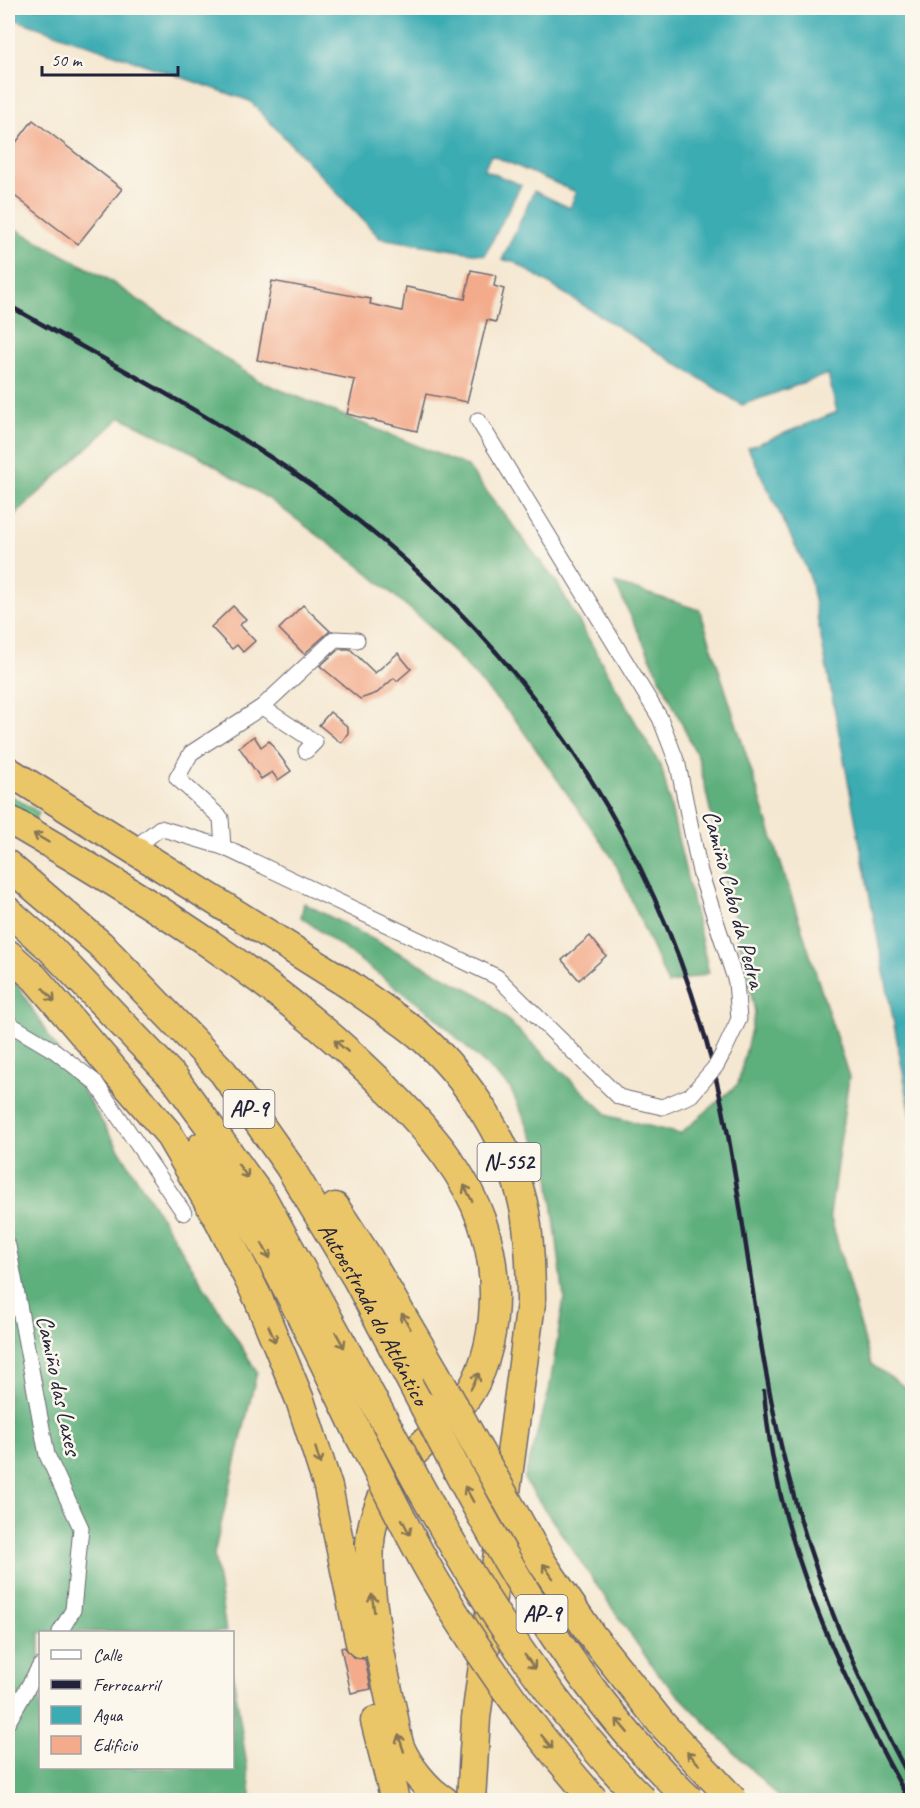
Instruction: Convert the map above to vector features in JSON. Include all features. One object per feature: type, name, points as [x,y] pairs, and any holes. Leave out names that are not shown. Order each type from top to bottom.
[{"type":"highway","name":"N-552","points":[[8,771],[351,986],[419,1035],[473,1096],[494,1132],[516,1179],[529,1243],[531,1304],[476,1718],[471,1800]]},
{"type":"highway","points":[[8,819],[75,858],[217,950],[289,1002],[365,1066],[419,1121],[440,1148],[460,1176],[482,1222],[492,1272],[493,1303],[486,1355],[477,1378],[460,1408],[392,1479],[374,1519],[369,1572],[381,1661],[401,1748],[438,1796]]},
{"type":"highway","points":[[8,860],[58,888],[128,949],[190,1014],[267,1109],[313,1173],[369,1259],[541,1561],[592,1636],[662,1724],[733,1800]]},
{"type":"highway","name":"Autoestrada do Atlántico","points":[[8,865],[100,944],[223,1072],[301,1185],[357,1279],[467,1492],[523,1587],[603,1703],[665,1776],[690,1800]]},
{"type":"highway","name":"Autoestrada do Atlántico","points":[[8,910],[59,957],[176,1079],[264,1201],[488,1605],[604,1762],[643,1800]]},
{"type":"highway","points":[[8,929],[78,992],[153,1077],[213,1161],[253,1226],[299,1311],[360,1437],[431,1574],[503,1687],[594,1800]]},
{"type":"highway","points":[[8,954],[35,978],[168,1133],[220,1222],[258,1298],[300,1400],[328,1487],[376,1725],[395,1800]]},
{"type":"street","name":"Camiño Cabo da Pedra","points":[[132,850],[160,828],[223,847],[497,978],[619,1097],[662,1107],[691,1095],[716,1066],[740,1019],[736,982],[700,872],[678,765],[660,718],[478,420]]},
{"type":"street","points":[[223,847],[221,818],[177,778],[191,753],[262,707],[335,639],[357,640]]},
{"type":"street","points":[[262,707],[315,742],[306,751]]},
{"type":"street","points":[[8,1023],[55,1051],[95,1082],[184,1213]]},
{"type":"street","name":"Camiño das Laxes","points":[[8,1246],[47,1455],[81,1528],[73,1610],[61,1631]]},
{"type":"street","points":[[8,1722],[39,1668]]},
{"type":"green space","points":[[8,225],[104,277],[259,381],[467,466],[557,583],[662,769],[709,973],[668,984],[614,860],[517,722],[429,625],[362,568],[269,499],[196,454],[121,417],[8,521]]},
{"type":"green space","points":[[615,583],[700,610],[849,1077],[830,1215],[871,1364],[912,1392],[912,1800],[781,1800],[657,1673],[524,1479],[549,1391],[564,1298],[548,1169],[510,1088],[431,1013],[301,917],[304,903],[482,996],[609,1116],[680,1134],[738,1084],[755,1012],[699,760]]},
{"type":"green space","points":[[8,794],[39,813],[35,819],[8,804]]},
{"type":"green space","points":[[8,970],[257,1372],[214,1554],[226,1631],[39,1631],[39,1769],[234,1769],[234,1680],[252,1800],[8,1800]]},
{"type":"water","points":[[8,8],[912,8],[912,1120],[809,574],[748,448],[837,412],[828,374],[742,405],[513,261],[502,260],[534,191],[570,208],[576,192],[491,155],[484,170],[521,185],[485,255],[380,238],[250,101],[8,17]]},
{"type":"building","points":[[33,120],[122,189],[78,244],[8,191],[8,153]]},
{"type":"building","points":[[471,270],[496,275],[494,286],[504,289],[496,322],[487,320],[467,402],[426,394],[417,431],[347,414],[355,380],[257,360],[272,281],[371,299],[370,304],[402,311],[406,287],[465,299]]},
{"type":"building","points":[[303,605],[330,631],[304,654],[279,629]]},
{"type":"building","points":[[233,606],[246,619],[240,625],[255,641],[243,652],[237,645],[232,649],[211,627]]},
{"type":"building","points":[[339,649],[350,649],[375,673],[398,653],[411,669],[397,681],[394,678],[377,693],[360,699],[320,666]]},
{"type":"building","points":[[330,712],[348,727],[348,733],[341,743],[319,725]]},
{"type":"building","points":[[254,736],[261,747],[269,741],[291,771],[278,780],[272,772],[261,779],[239,747]]},
{"type":"building","points":[[590,936],[606,956],[579,980],[562,960]]},
{"type":"building","points":[[344,1647],[354,1658],[365,1659],[371,1689],[351,1693],[341,1648]]},
{"type":"railway","points":[[8,305],[212,421],[329,498],[405,560],[474,628],[536,700],[590,778],[637,861],[675,948],[706,1039],[728,1135],[770,1393],[800,1518],[812,1558],[841,1634],[874,1708],[912,1782]]},
{"type":"railway","points":[[764,1391],[781,1498],[814,1603],[858,1704],[909,1800]]}]
